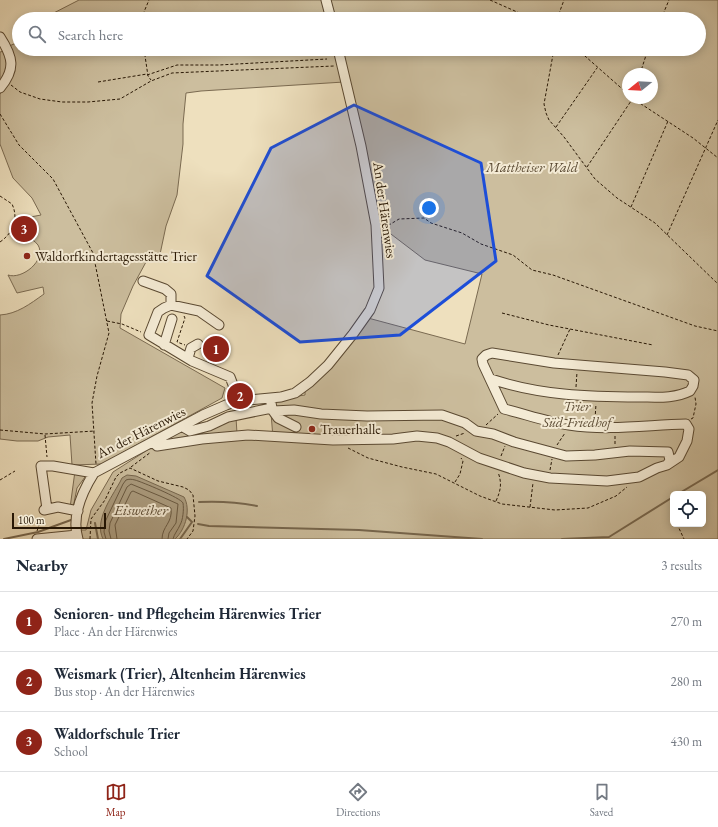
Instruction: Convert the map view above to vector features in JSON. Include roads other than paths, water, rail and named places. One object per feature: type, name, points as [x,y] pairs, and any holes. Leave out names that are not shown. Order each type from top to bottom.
[{"type":"street","points":[[326,0],[329,12]]},
{"type":"street","points":[[0,37],[12,62],[11,69],[3,85]]},
{"type":"street","name":"An der Härenwies","points":[[78,537],[78,511],[80,500],[95,472],[155,444],[203,415],[237,401],[287,396],[295,393],[310,382],[328,365],[370,310],[379,288],[376,225],[361,146],[340,56]]},
{"type":"street","points":[[143,281],[165,289],[171,294],[171,305]]},
{"type":"street","points":[[219,325],[198,311],[171,305],[158,312],[149,335],[188,358],[230,377],[237,401]]},
{"type":"street","points":[[164,344],[172,318]]},
{"type":"street","points":[[188,358],[195,346]]},
{"type":"street","points":[[155,444],[248,435],[333,440],[393,439],[417,436],[437,438],[449,442],[478,458],[524,473],[550,478],[607,481],[639,477],[667,465],[679,457],[687,441],[689,429],[686,424],[595,427],[568,425],[504,409],[482,359],[492,353],[554,363],[688,375],[694,380],[690,391],[671,396],[607,397],[575,395],[515,387],[491,379]]},
{"type":"street","points":[[270,397],[272,409],[278,418],[296,427]]},
{"type":"street","points":[[183,427],[190,431],[209,426],[228,417],[272,409],[294,410],[321,414],[367,416],[442,415],[465,423],[476,431],[493,434],[514,442],[554,450],[566,456],[630,451],[668,452],[670,460],[667,465]]},
{"type":"street","points":[[78,511],[58,507],[46,509],[41,466],[95,472]]},
{"type":"street","points":[[37,535],[78,537]]},
{"type":"water","name":"Eisweiher","points":[[127,475],[136,476],[184,497],[187,507],[185,524],[175,539],[103,539],[101,532],[102,517],[108,502],[122,478]]},
{"type":"waterway","points":[[683,491],[718,470]]},
{"type":"waterway","points":[[562,539],[609,537],[670,499]]},
{"type":"waterway","points":[[199,502],[228,502],[257,506]]},
{"type":"waterway","points":[[180,539],[192,522],[187,517]]},
{"type":"waterway","points":[[4,539],[38,532],[71,520]]},
{"type":"waterway","points":[[95,523],[98,539]]},
{"type":"waterway","points":[[198,524],[209,526],[359,530],[482,539]]},
{"type":"place","name":"Waldorfschule Trier","points":[[24,229]]},
{"type":"place","name":"Waldorfkindertagesstätte Trier","points":[[27,256]]},
{"type":"place","name":"Senioren- und Pflegeheim Härenwies Trier","points":[[216,349]]},
{"type":"place","name":"Weismark (Trier), Altenheim Härenwies","points":[[240,396]]},
{"type":"place","name":"Trauerhalle","points":[[312,429]]},
{"type":"park label","name":"Mattheiser Wald","points":[[532,167]]},
{"type":"park label","name":"Trier Süd-Friedhof","points":[[577,414]]}]
